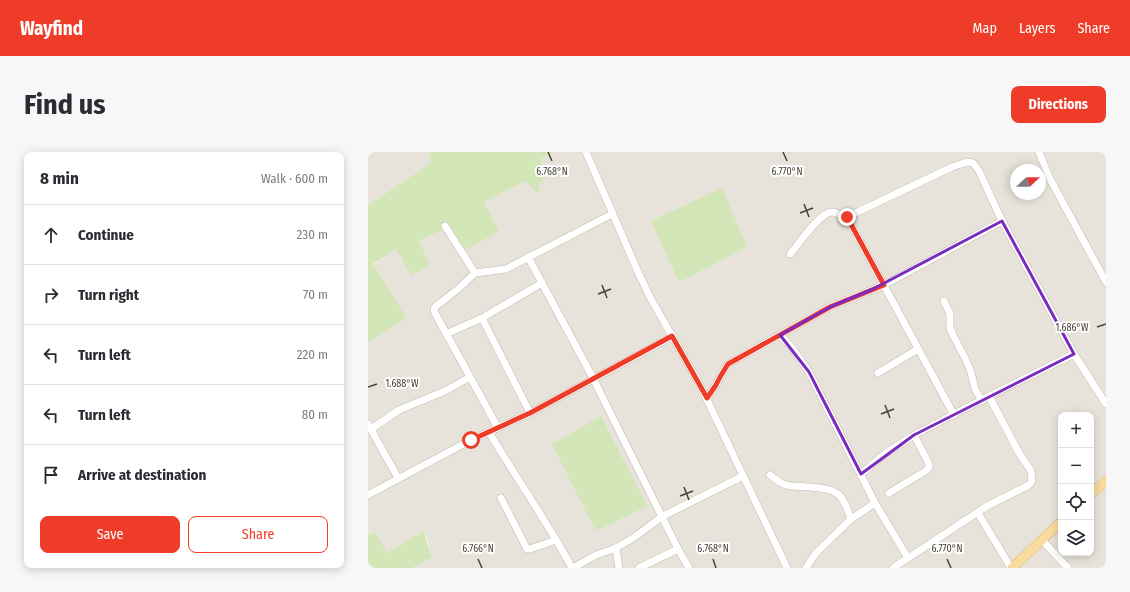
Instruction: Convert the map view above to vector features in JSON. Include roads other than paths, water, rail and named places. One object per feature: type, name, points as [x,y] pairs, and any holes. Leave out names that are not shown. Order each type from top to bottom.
[{"type":"main road","points":[[1094,491],[1106,481]]},
{"type":"main road","points":[[1012,568],[1058,525]]},
{"type":"street","points":[[586,152],[638,272],[707,398],[787,568]]},
{"type":"street","points":[[1039,152],[1050,179],[1106,282]]},
{"type":"street","points":[[847,217],[966,162],[973,163],[979,171],[1002,221],[1074,354],[1106,404]]},
{"type":"street","points":[[790,254],[818,220],[826,214],[832,212],[847,217],[954,415]]},
{"type":"street","points":[[498,428],[434,313],[434,309],[476,273],[506,269],[612,214]]},
{"type":"street","points":[[707,398],[728,364],[830,307],[884,285],[1002,221]]},
{"type":"street","points":[[445,226],[476,273]]},
{"type":"street","points":[[528,257],[593,378],[663,516],[678,549],[689,568]]},
{"type":"street","points":[[446,334],[482,318],[542,283]]},
{"type":"street","points":[[944,301],[950,314],[950,328],[952,335],[966,360],[971,372],[975,389],[982,401]]},
{"type":"street","points":[[482,318],[530,413]]},
{"type":"street","points":[[780,335],[793,349],[809,372],[875,503],[908,558]]},
{"type":"street","points":[[368,494],[471,440],[530,413],[672,336]]},
{"type":"street","points":[[878,373],[918,349]]},
{"type":"street","points":[[861,474],[886,453],[914,435],[1074,354]]},
{"type":"street","points":[[398,478],[370,427],[399,410],[445,391],[470,377]]},
{"type":"street","points":[[893,568],[987,506],[1029,485],[1032,481],[1031,471],[1019,453],[989,396]]},
{"type":"street","points":[[489,432],[511,469],[531,498],[572,568],[596,555],[616,548],[633,538],[663,516],[743,476]]},
{"type":"street","points":[[889,493],[927,470],[929,467],[914,435]]},
{"type":"street","points":[[770,476],[784,484],[804,488],[820,488],[839,495],[851,519]]},
{"type":"street","points":[[501,498],[527,549],[556,540]]},
{"type":"street","points":[[806,568],[816,553],[851,519],[875,503]]},
{"type":"street","points":[[978,513],[1012,568]]},
{"type":"street","points":[[1042,540],[1068,568]]},
{"type":"street","points":[[616,548],[619,568]]},
{"type":"street","points":[[639,568],[678,549]]}]
